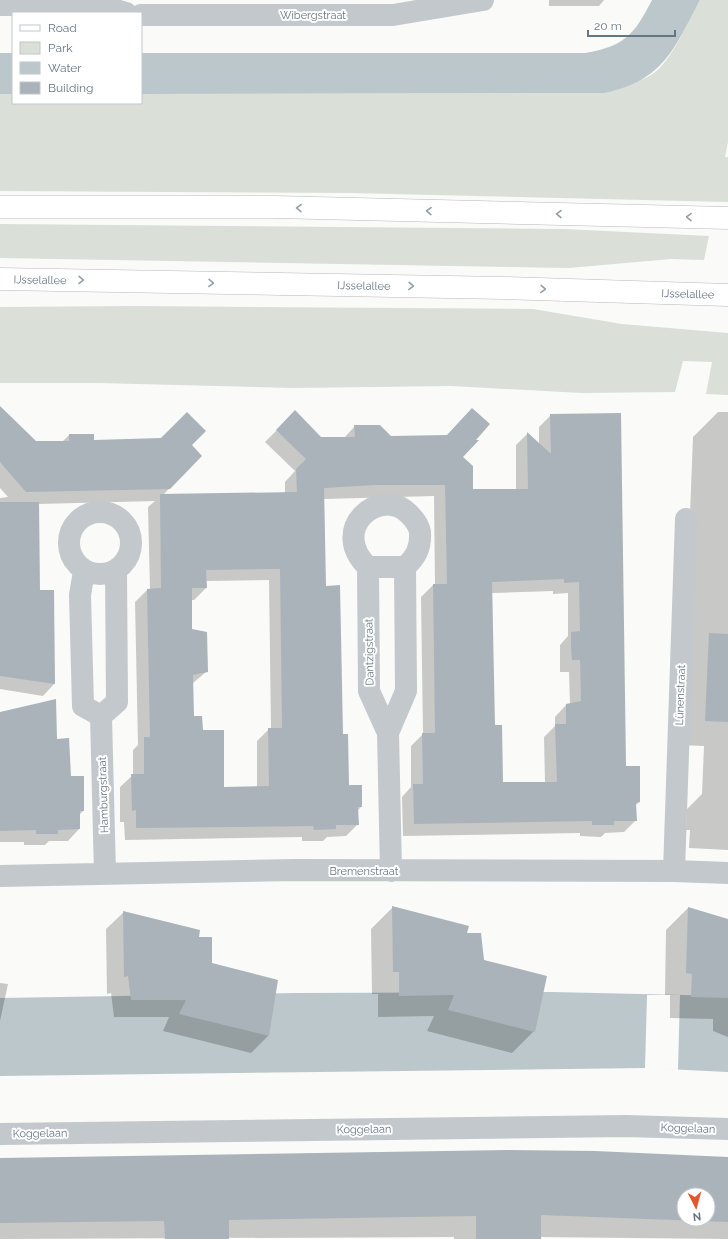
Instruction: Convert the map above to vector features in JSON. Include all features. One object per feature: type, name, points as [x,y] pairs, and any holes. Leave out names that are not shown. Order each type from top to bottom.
[{"type":"main road","points":[[0,207],[275,207],[728,218]]},
{"type":"main road","name":"IJsselallee","points":[[0,279],[496,288],[728,295]]},
{"type":"street","name":"Wibergstraat","points":[[142,15],[393,15],[483,0]]},
{"type":"street","points":[[0,5],[99,5],[123,12]]},
{"type":"street","points":[[387,505],[398,507],[415,519],[419,529],[420,540],[418,551],[413,560],[404,567],[368,566],[360,559],[354,550],[352,539],[354,528],[359,519],[367,511],[376,506],[387,505]]},
{"type":"street","points":[[97,512],[115,516],[128,528],[131,544],[129,556],[123,565],[116,571],[100,573],[84,571],[71,557],[68,546],[69,534],[74,525],[80,518],[97,512]]},
{"type":"street","name":"Lünenstraat","points":[[674,871],[686,519]]},
{"type":"street","name":"Dantzigstraat","points":[[368,566],[369,691],[388,733],[391,871]]},
{"type":"street","name":"Dantzigstraat","points":[[388,733],[406,691],[404,567]]},
{"type":"street","points":[[84,571],[80,595],[83,706],[101,716],[117,702],[116,571]]},
{"type":"street","name":"Hamburgstraat","points":[[101,716],[105,874]]},
{"type":"street","name":"Bremenstraat","points":[[0,876],[297,870],[674,871],[728,873]]},
{"type":"street","name":"Koggelaan","points":[[0,1134],[626,1126],[728,1129]]},
{"type":"green space","points":[[700,0],[728,0],[728,142],[725,157],[728,157],[728,202],[350,193],[0,191],[0,94],[12,94],[12,104],[142,104],[142,94],[605,93],[651,75],[666,61]]},
{"type":"green space","points":[[0,224],[564,229],[709,236],[704,260],[671,259],[569,268],[0,258]]},
{"type":"green space","points":[[136,306],[533,309],[622,324],[728,333],[728,395],[706,394],[712,362],[683,361],[675,392],[582,393],[451,386],[294,388],[99,383],[0,383],[0,307]]},
{"type":"water","points":[[652,0],[700,0],[674,48],[654,71],[641,80],[605,93],[142,94],[142,53],[585,53],[610,47],[627,37],[640,22]]},
{"type":"water","points":[[0,53],[12,53],[12,94],[0,94]]},
{"type":"water","points":[[552,992],[728,996],[728,1072],[645,1068],[0,1076],[0,998],[296,993]]},
{"type":"pier","points":[[647,995],[680,995],[678,1070],[645,1069]]},
{"type":"building","points":[[0,406],[36,441],[69,441],[69,434],[94,434],[94,440],[161,438],[187,412],[206,431],[192,445],[202,456],[170,489],[26,492],[0,462]]},
{"type":"building","points":[[472,408],[490,424],[476,440],[479,440],[463,457],[473,466],[473,489],[528,489],[527,432],[551,454],[550,414],[621,413],[626,766],[640,766],[640,802],[636,803],[637,821],[614,821],[614,825],[592,825],[592,821],[414,824],[413,784],[423,784],[422,733],[435,733],[433,584],[447,584],[445,485],[375,485],[324,488],[326,586],[340,585],[343,734],[348,734],[349,785],[362,785],[362,807],[358,807],[359,825],[336,825],[336,829],[314,830],[313,826],[136,828],[136,810],[132,811],[131,774],[144,774],[144,737],[150,737],[147,589],[161,588],[160,494],[297,492],[296,469],[306,459],[276,430],[295,410],[321,437],[355,437],[354,425],[380,425],[391,436],[447,435]],"holes":[[[280,569],[282,728],[268,728],[269,786],[224,787],[224,730],[203,730],[202,716],[194,716],[193,675],[208,672],[207,632],[192,629],[192,588],[207,588],[206,570]],[[564,579],[564,583],[579,582],[580,631],[571,632],[571,646],[572,660],[580,660],[581,701],[566,704],[566,724],[555,724],[557,782],[503,782],[502,725],[495,725],[492,582]]]},
{"type":"building","points":[[0,502],[39,502],[40,590],[54,590],[55,684],[0,676]]},
{"type":"building","points":[[709,633],[728,634],[728,722],[705,721]]},
{"type":"building","points":[[56,699],[57,739],[69,738],[71,776],[84,776],[84,811],[80,811],[80,829],[58,830],[58,834],[36,834],[36,830],[0,831],[0,712]]},
{"type":"building","points":[[392,906],[469,926],[467,933],[481,933],[484,960],[547,976],[535,1032],[448,1010],[454,995],[399,996],[399,972],[393,972]]},
{"type":"building","points":[[688,907],[728,919],[728,998],[691,997],[692,974],[686,973]]},
{"type":"building","points":[[123,911],[200,930],[199,937],[212,937],[212,963],[278,980],[269,1036],[179,1014],[186,1000],[131,1000],[128,976],[124,977]]},
{"type":"building","points":[[508,1150],[595,1151],[728,1157],[728,1222],[716,1222],[716,1187],[676,1187],[676,1220],[541,1215],[541,1239],[476,1239],[476,1216],[229,1220],[229,1239],[165,1239],[164,1221],[0,1223],[0,1158]]}]
